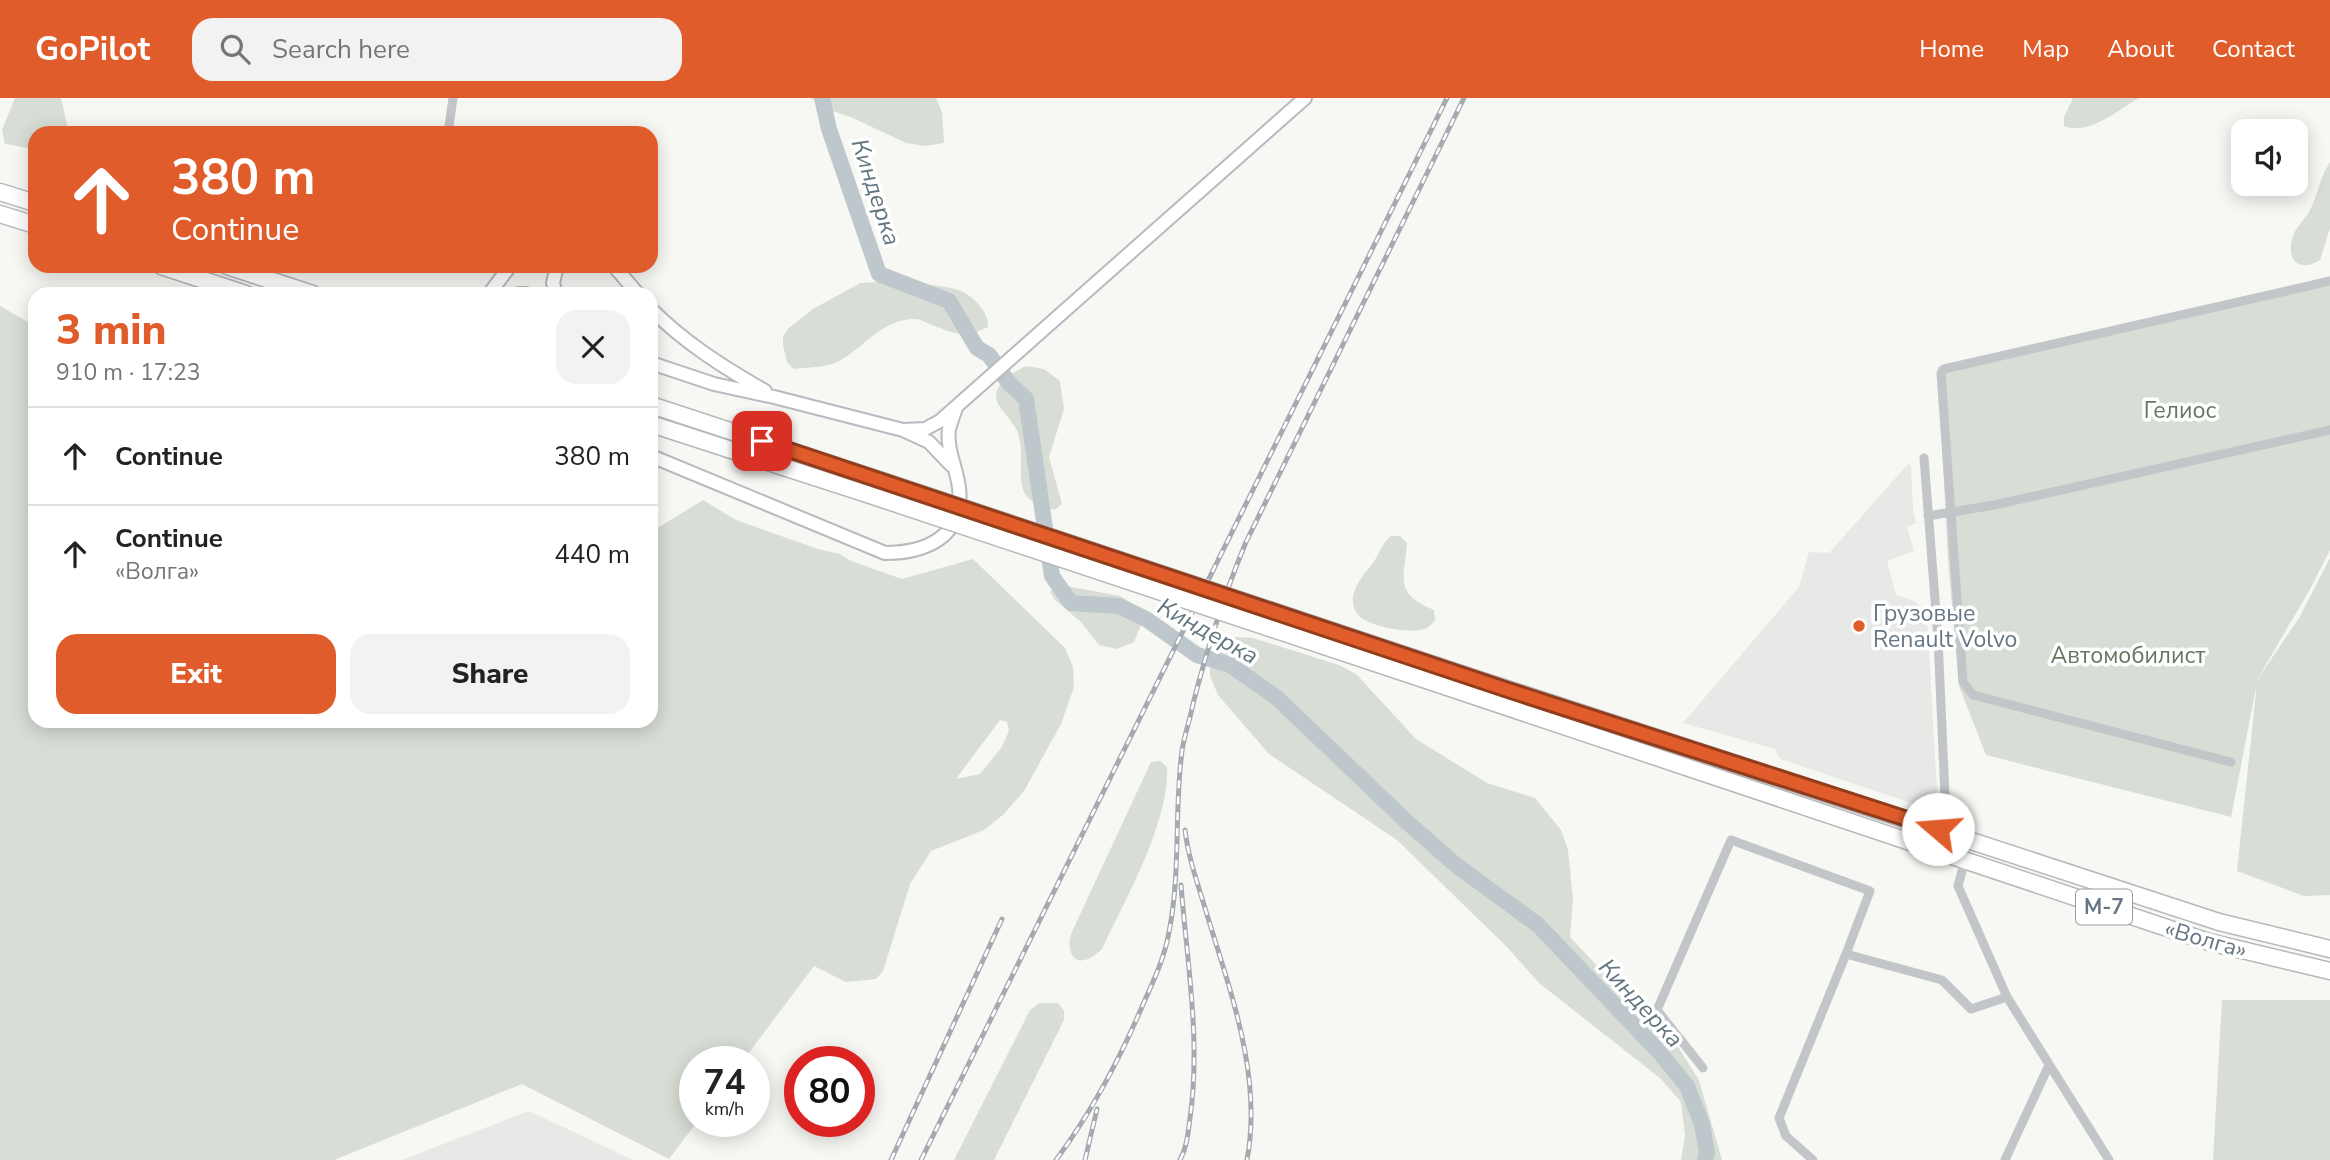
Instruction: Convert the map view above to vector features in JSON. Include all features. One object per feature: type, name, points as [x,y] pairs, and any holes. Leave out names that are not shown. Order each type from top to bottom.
[{"type":"highway","points":[[0,192],[28,201]]},
{"type":"highway","points":[[0,214],[28,223]]},
{"type":"highway","points":[[182,273],[225,287]]},
{"type":"highway","points":[[248,273],[292,287]]},
{"type":"highway","name":"М-7","points":[[658,408],[879,489],[1450,679]]},
{"type":"highway","name":"М-7","points":[[658,426],[879,489]]},
{"type":"highway","name":"«Волга»","points":[[1450,679],[1938,829],[2219,922],[2330,949]]},
{"type":"highway","name":"«Волга»","points":[[1450,679],[1965,860],[2209,942],[2330,971]]},
{"type":"street","points":[[449,126],[453,98]]},
{"type":"street","points":[[903,430],[925,429],[956,407],[1305,98]]},
{"type":"street","points":[[620,273],[632,287]]},
{"type":"street","points":[[2231,762],[1973,695],[1963,681],[1941,373],[1944,369],[2330,281]]},
{"type":"street","points":[[658,316],[674,332],[723,367],[774,397]]},
{"type":"street","points":[[658,365],[715,384],[903,430],[929,442],[956,471]]},
{"type":"street","points":[[658,459],[884,553],[907,553],[923,548],[948,533],[956,516],[960,499],[949,430],[956,407]]},
{"type":"street","points":[[1928,516],[2330,430]]},
{"type":"street","points":[[1924,458],[1938,638],[1945,796],[1938,829]]},
{"type":"street","points":[[1703,1068],[1657,1010],[1731,840],[1870,891],[1779,1118],[1786,1136],[1813,1160]]},
{"type":"street","points":[[1965,860],[1958,886],[2007,997],[2109,1160]]},
{"type":"street","points":[[1846,954],[1942,981],[1971,1009],[2007,997]]},
{"type":"street","points":[[2005,1160],[2049,1065]]},
{"type":"shaded area","points":[[1908,464],[1911,466],[1916,523],[1907,527],[1914,551],[1887,561],[1896,595],[1914,601],[1927,613],[1937,793],[1929,804],[1920,806],[1780,759],[1775,749],[1683,723],[1799,587],[1809,552],[1829,553]]},
{"type":"shaded area","points":[[529,1111],[633,1160],[402,1160]]},
{"type":"green space","points":[[15,98],[61,98],[67,126],[28,126],[28,148],[5,144],[2,130]]},
{"type":"green space","points":[[811,98],[936,98],[942,112],[944,143],[925,146],[906,143],[853,118],[824,108]]},
{"type":"green space","points":[[2073,98],[2139,98],[2093,125],[2074,128],[2064,126],[2064,117]]},
{"type":"green space","points":[[2330,162],[2330,228],[2320,260],[2312,264],[2300,264],[2292,257],[2293,236],[2309,212]]},
{"type":"green space","points":[[2330,278],[2330,550],[2257,680],[2299,618],[2330,558],[2330,895],[2304,896],[2237,871],[2257,683],[2231,817],[1986,755],[1959,686],[1948,560],[1938,367]]},
{"type":"green space","points":[[891,281],[952,288],[964,292],[983,310],[988,327],[960,334],[917,319],[904,320],[883,328],[847,356],[832,364],[794,369],[787,362],[783,336],[813,309],[860,283]]},
{"type":"green space","points":[[0,306],[28,322],[28,728],[658,728],[658,528],[703,500],[736,520],[840,554],[851,561],[902,579],[973,559],[1065,648],[1073,667],[1074,687],[1061,724],[1024,791],[1004,814],[984,830],[931,851],[910,884],[883,971],[876,979],[846,982],[814,966],[754,1046],[679,1046],[679,1137],[686,1137],[669,1159],[522,1084],[334,1160],[0,1160]],"holes":[[[1000,720],[1007,722],[1009,731],[1001,748],[980,774],[956,779]]]},
{"type":"green space","points":[[1026,366],[1044,369],[1060,381],[1064,409],[1049,457],[1062,504],[1055,510],[1040,506],[1024,492],[1019,437],[997,400],[997,390],[1003,381]]},
{"type":"green space","points":[[1391,536],[1400,536],[1407,543],[1404,584],[1407,591],[1412,598],[1434,610],[1435,620],[1427,628],[1412,631],[1382,626],[1359,616],[1353,604],[1354,592],[1361,578]]},
{"type":"green space","points":[[1056,584],[1120,596],[1136,606],[1141,625],[1134,642],[1117,649],[1099,645],[1082,623],[1055,600],[1050,592]]},
{"type":"green space","points":[[1253,638],[1339,665],[1356,674],[1416,739],[1487,783],[1535,798],[1561,830],[1568,850],[1573,899],[1570,937],[1630,1001],[1656,1019],[1675,1042],[1699,1080],[1722,1160],[1681,1160],[1685,1135],[1681,1102],[1660,1078],[1539,983],[1507,947],[1397,840],[1269,754],[1218,695],[1210,676],[1210,658],[1218,644],[1225,639]]},
{"type":"green space","points":[[1160,761],[1167,767],[1166,789],[1154,836],[1134,884],[1102,949],[1090,958],[1077,960],[1070,949],[1071,934],[1151,762]]},
{"type":"green space","points":[[2222,1000],[2330,1000],[2330,1160],[2213,1160]]},
{"type":"green space","points":[[1040,1003],[1058,1003],[1064,1011],[1064,1020],[994,1160],[954,1160],[1030,1010]]},
{"type":"waterway","name":"Киндерка","points":[[822,98],[829,129],[879,274],[949,301],[977,348],[989,355],[1009,383],[1026,399],[1052,576],[1071,603],[1119,606],[1146,619],[1197,655],[1230,665],[1276,697],[1456,865],[1538,925],[1660,1053],[1687,1086],[1702,1124],[1707,1153],[1705,1160]]},
{"type":"railway","points":[[921,1160],[1447,98]]},
{"type":"railway","points":[[1056,1160],[1094,1103],[1115,1064],[1152,985],[1165,950],[1175,887],[1178,796],[1183,745],[1210,643],[1238,562],[1464,98]]},
{"type":"railway","points":[[1185,830],[1193,869],[1241,1032],[1251,1096],[1247,1160]]},
{"type":"railway","points":[[1180,1160],[1189,1129],[1194,1060],[1192,1001],[1181,885]]},
{"type":"railway","points":[[891,1160],[1002,919]]},
{"type":"railway","points":[[1085,1160],[1097,1109]]},
{"type":"place","name":"Грузовые Renault Volvo","points":[[1859,626]]},
{"type":"route","points":[[762,441],[1508,690],[1938,829]]},
{"type":"park label","name":"Гелиос","points":[[2180,410]]},
{"type":"park label","name":"Автомобилист","points":[[2128,655]]}]
